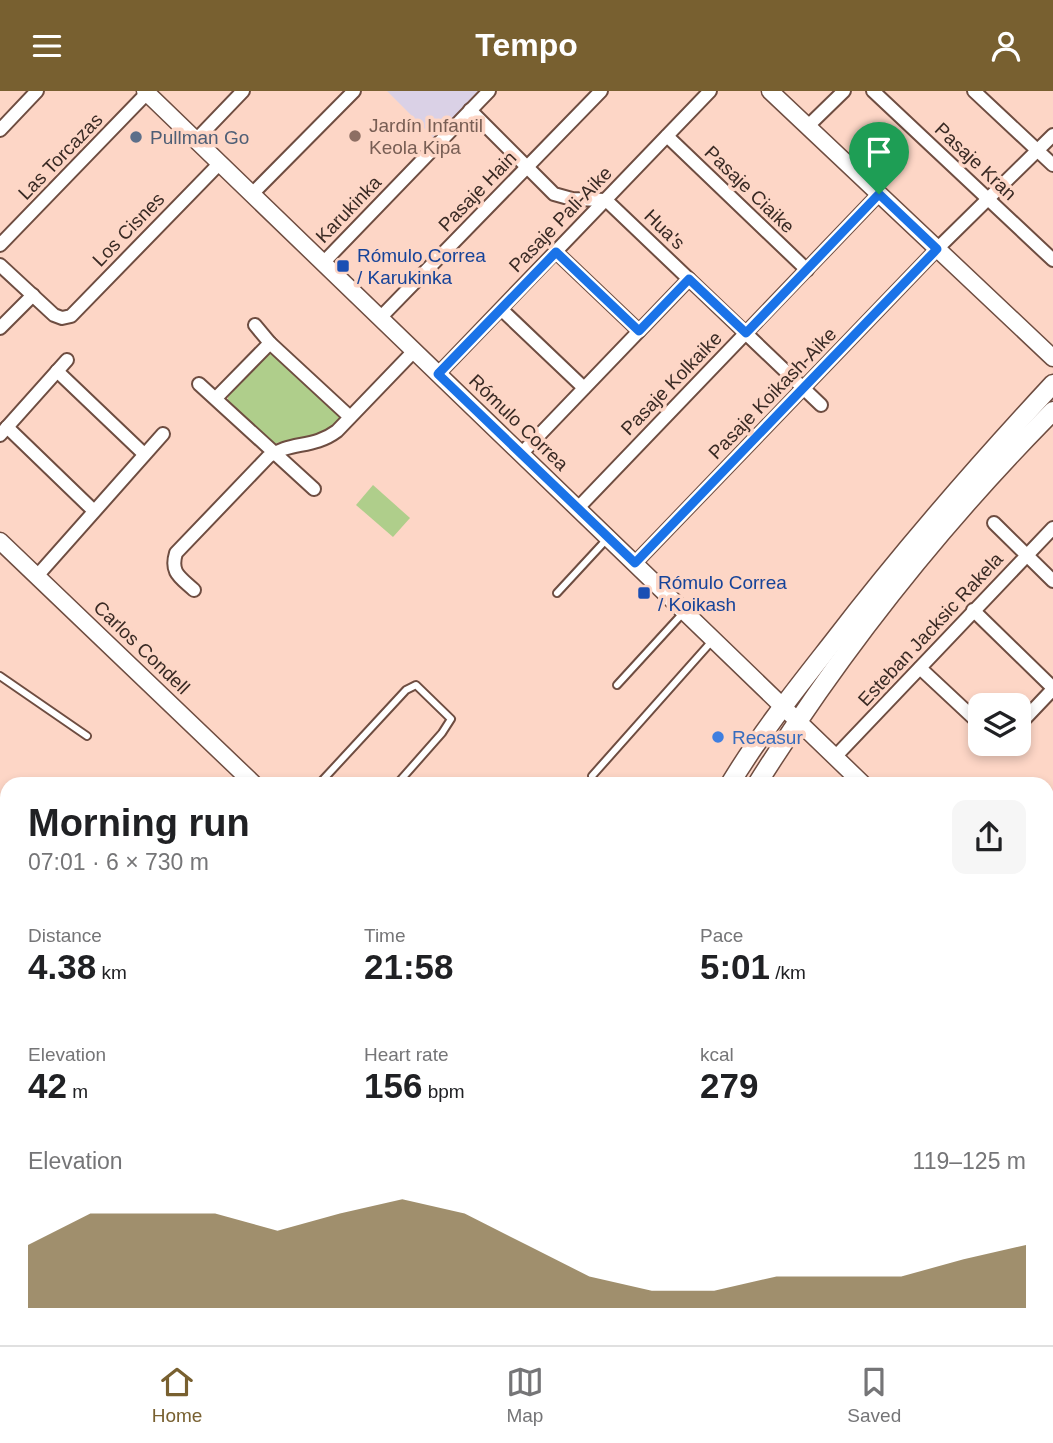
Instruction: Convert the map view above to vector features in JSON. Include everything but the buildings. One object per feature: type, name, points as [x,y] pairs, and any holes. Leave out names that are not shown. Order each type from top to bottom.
[{"type":"main road","points":[[735,777],[783,707],[906,550],[1053,383]]},
{"type":"main road","points":[[761,777],[797,720],[858,636],[923,554],[1053,411]]},
{"type":"street","points":[[0,130],[37,91]]},
{"type":"street","points":[[195,140],[243,91]]},
{"type":"street","points":[[252,194],[354,91]]},
{"type":"street","name":"Karukinka","points":[[323,263],[489,91]]},
{"type":"street","name":"Pasaje Hain","points":[[380,318],[601,91]]},
{"type":"street","name":"Pasaje Pali-Aike","points":[[438,374],[710,91]]},
{"type":"street","points":[[770,91],[1053,358]]},
{"type":"street","points":[[807,127],[844,91]]},
{"type":"street","name":"Pasaje Kran","points":[[873,91],[1053,260]]},
{"type":"street","points":[[974,91],[1053,165]]},
{"type":"street","name":"Rómulo Correa","points":[[146,92],[856,777]]},
{"type":"street","name":"Las Torcazas","points":[[0,245],[146,92]]},
{"type":"street","points":[[470,110],[554,194],[562,198],[606,199]]},
{"type":"street","name":"Pasaje Koikash-Aike","points":[[635,563],[937,249],[1053,135]]},
{"type":"street","name":"Pasaje Ciaike","points":[[667,136],[807,270]]},
{"type":"street","name":"Los Cisnes","points":[[33,295],[54,315],[62,319],[71,316],[220,163]]},
{"type":"street","name":"Pasaje Kolkaike","points":[[578,508],[879,194]]},
{"type":"street","name":"Hua's","points":[[606,199],[821,405]]},
{"type":"street","points":[[556,252],[639,331]]},
{"type":"street","points":[[0,265],[33,295],[0,328]]},
{"type":"street","points":[[521,454],[689,279]]},
{"type":"street","points":[[501,309],[584,388]]},
{"type":"street","points":[[255,325],[270,343],[351,417]]},
{"type":"street","points":[[216,398],[270,343]]},
{"type":"street","points":[[194,590],[178,576],[173,565],[176,552],[274,452],[325,440],[351,417],[414,351]]},
{"type":"street","points":[[67,360],[3,431],[94,511]]},
{"type":"street","points":[[57,371],[144,454]]},
{"type":"street","points":[[199,384],[314,489]]},
{"type":"street","points":[[37,576],[163,434]]},
{"type":"street","points":[[994,523],[1053,581]]},
{"type":"street","name":"Esteban Jacksic Rakela","points":[[835,757],[1053,528]]},
{"type":"street","name":"Carlos Condell","points":[[0,541],[247,777]]},
{"type":"street","points":[[973,610],[1053,689],[1031,712]]},
{"type":"street","points":[[920,668],[968,714]]},
{"type":"lane","points":[[557,593],[608,538]]},
{"type":"lane","points":[[617,685],[685,611]]},
{"type":"lane","points":[[592,776],[713,639]]},
{"type":"lane","points":[[0,676],[87,736]]},
{"type":"lane","points":[[325,777],[406,690],[416,685],[451,719],[403,777]]},
{"type":"shaded area","points":[[387,91],[478,91],[434,138]]},
{"type":"green space","points":[[272,352],[342,417],[324,431],[310,437],[273,444],[227,402],[229,393]]},
{"type":"green space","points":[[373,485],[410,518],[393,537],[356,505]]},
{"type":"place","name":"Jardín Infantil Keola Kipa","points":[[355,136]]},
{"type":"place","name":"Pullman Go","points":[[136,137]]},
{"type":"place","name":"Rómulo Correa / Karukinka","points":[[343,266]]},
{"type":"place","name":"Rómulo Correa / Koikash","points":[[644,593]]},
{"type":"place","name":"Recasur","points":[[718,737]]},
{"type":"route","points":[[879,194],[937,249],[635,563],[438,374],[556,252],[639,331],[689,279],[746,333],[879,194]]}]
